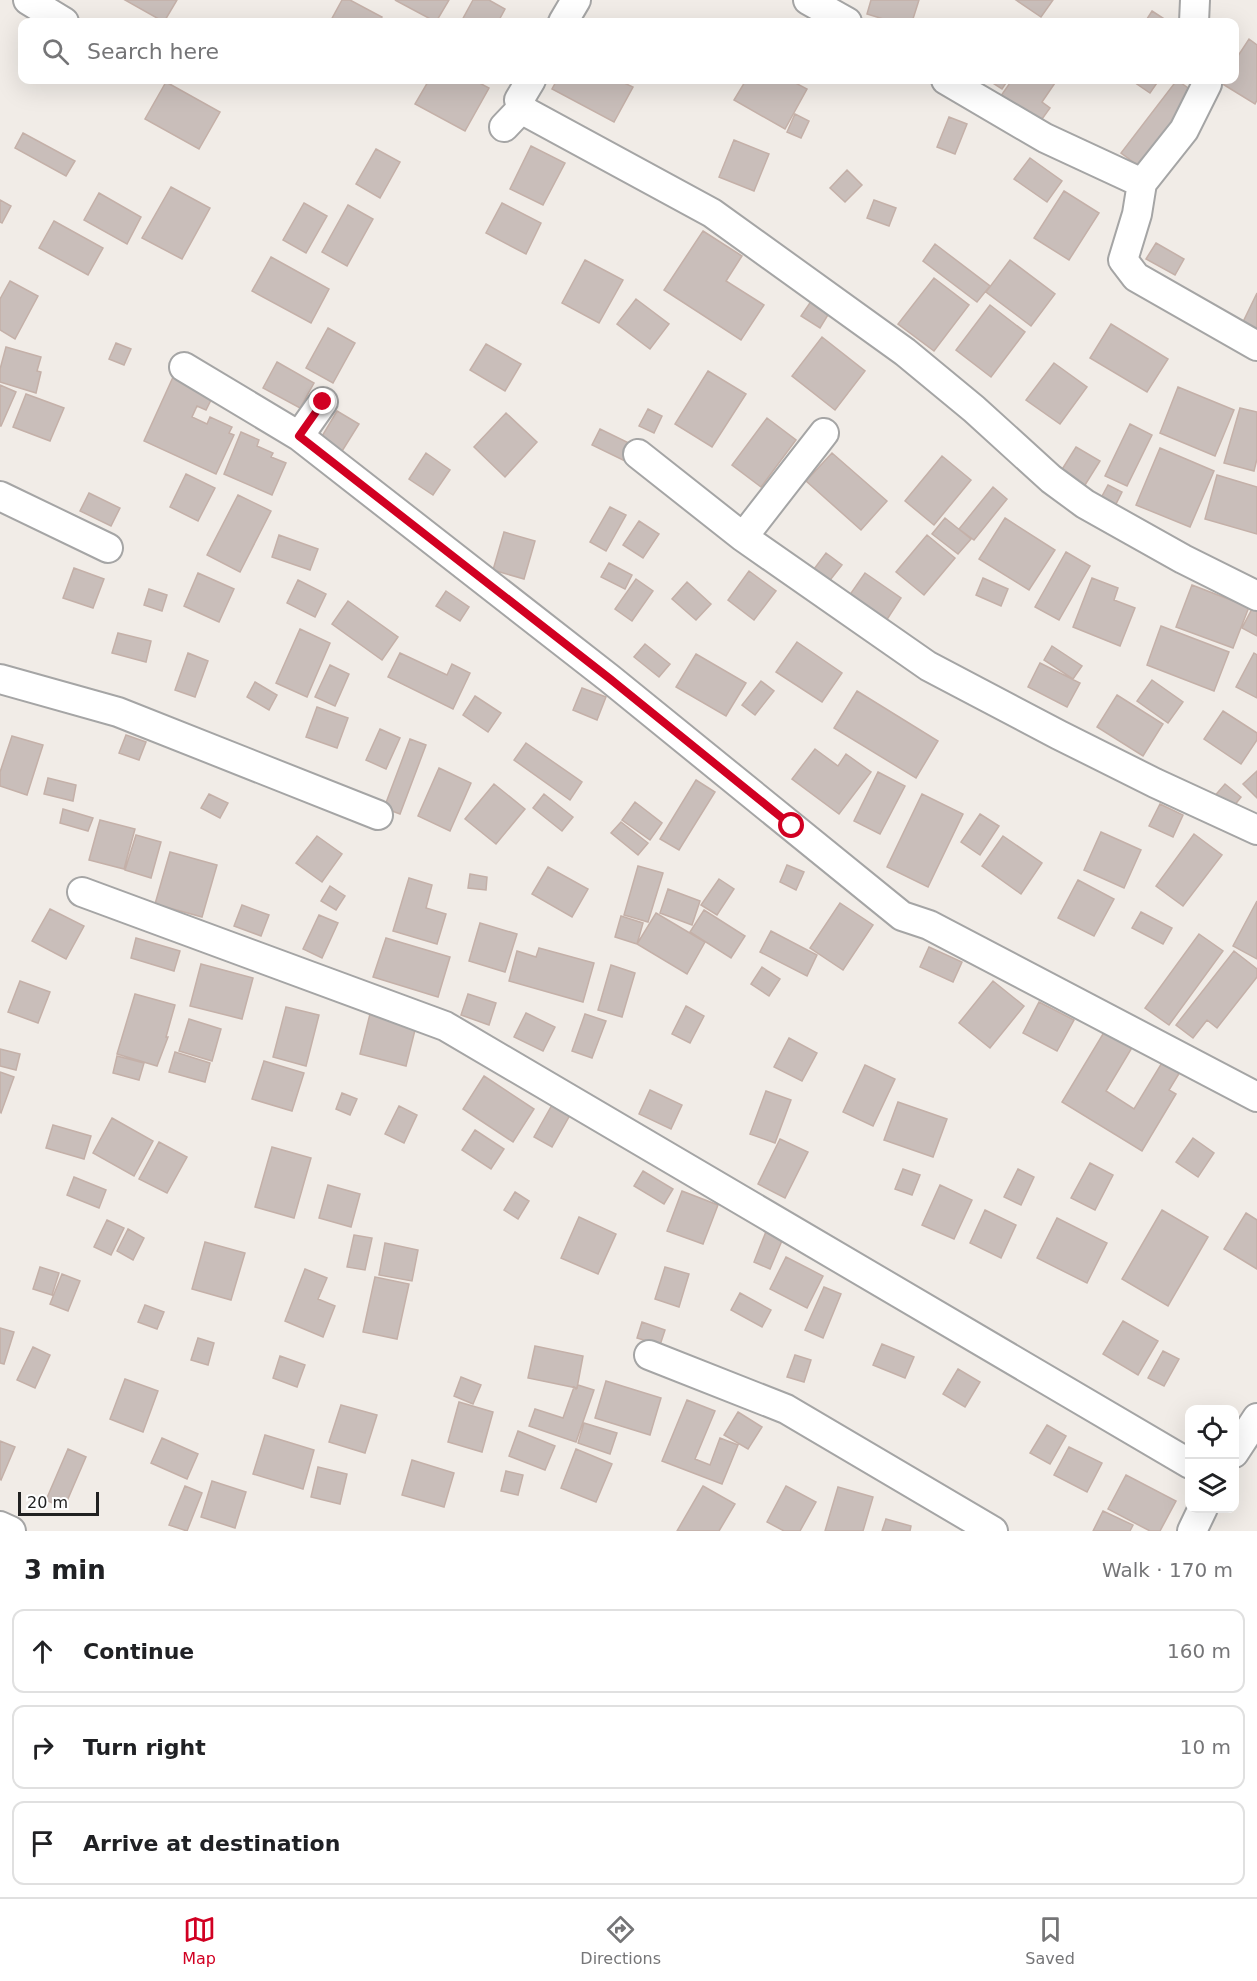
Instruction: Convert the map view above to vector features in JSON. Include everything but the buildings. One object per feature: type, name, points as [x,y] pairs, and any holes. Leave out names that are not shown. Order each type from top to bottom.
[{"type":"street","points":[[28,0],[57,18]]},
{"type":"street","points":[[565,18],[576,0]]},
{"type":"street","points":[[808,0],[840,18]]},
{"type":"street","points":[[1194,18],[1195,0]]},
{"type":"street","points":[[529,84],[519,100],[513,117],[528,113],[712,213],[904,352],[974,409],[1051,479],[1085,504],[1183,559],[1257,596]]},
{"type":"street","points":[[953,84],[1045,138],[1142,183]]},
{"type":"street","points":[[1207,84],[1184,130],[1142,183],[1137,214],[1124,260],[1136,277],[1257,346]]},
{"type":"street","points":[[184,367],[299,436],[609,678],[902,916],[929,925],[1257,1096]]},
{"type":"street","points":[[299,436],[323,402]]},
{"type":"street","points":[[743,537],[824,433]]},
{"type":"street","points":[[638,454],[743,537],[928,666],[1155,783],[1257,830]]},
{"type":"street","points":[[0,496],[108,548]]},
{"type":"street","points":[[0,679],[118,712],[378,815]]},
{"type":"street","points":[[82,892],[445,1026],[1185,1461]]},
{"type":"street","points":[[649,1355],[786,1409],[993,1531]]},
{"type":"street","points":[[1239,1445],[1257,1418]]},
{"type":"street","points":[[1192,1531],[1201,1513]]},
{"type":"street","points":[[0,1526],[11,1531]]},
{"type":"route","points":[[323,402],[299,436],[609,678],[792,826]]}]
